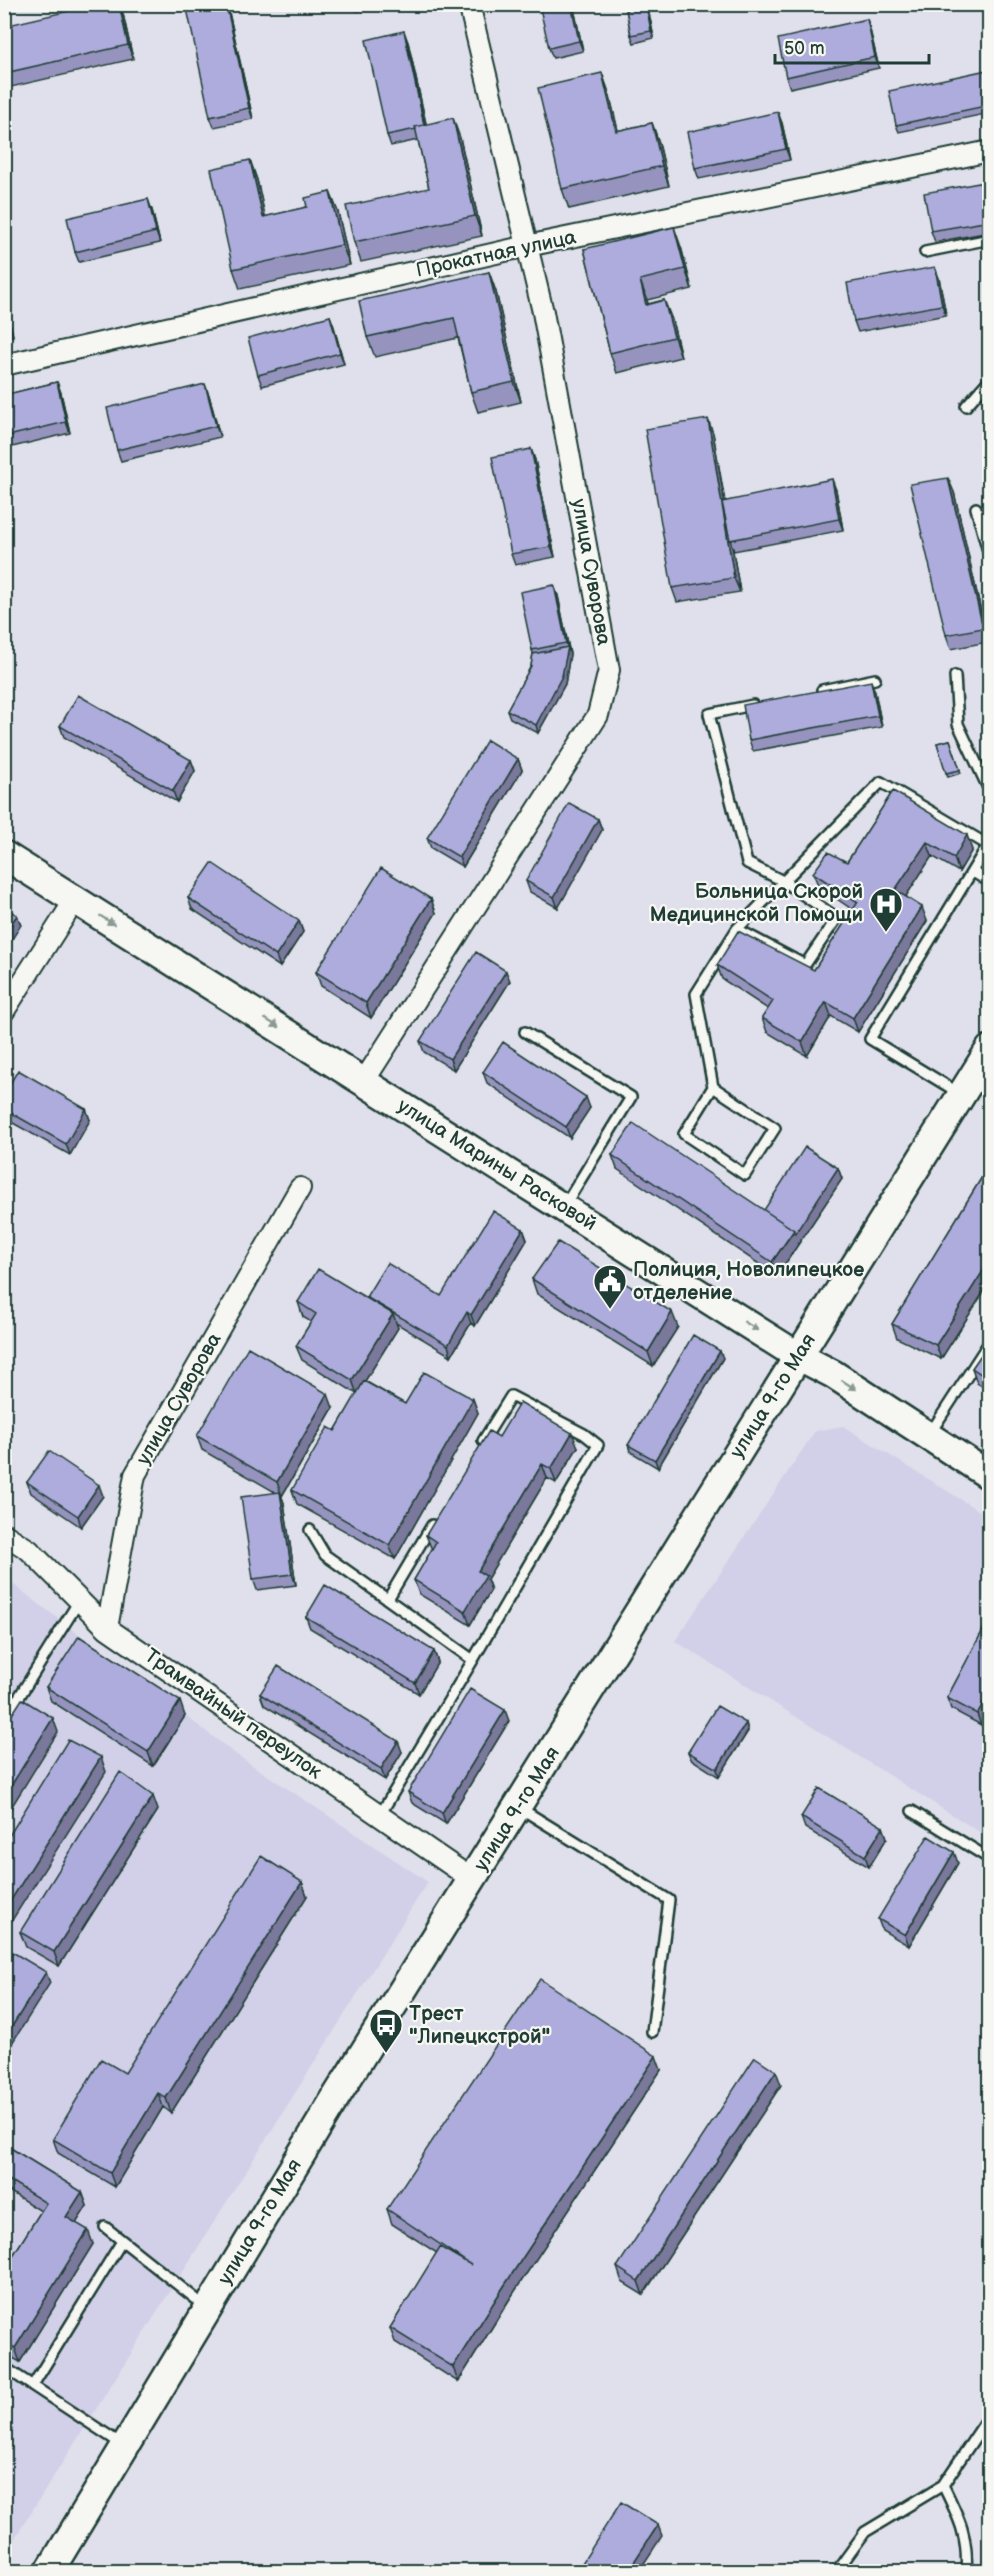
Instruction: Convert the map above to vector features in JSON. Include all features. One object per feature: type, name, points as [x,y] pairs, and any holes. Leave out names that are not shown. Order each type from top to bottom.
[{"type":"main road","name":"улица Марины Расковой","points":[[4,855],[798,1356],[833,1374],[990,1476]]},
{"type":"main road","name":"улица 9-го Мая","points":[[49,2571],[334,2100],[990,1049]]},
{"type":"street","name":"улица Суворова","points":[[364,1081],[598,715],[609,670],[543,312],[469,4]]},
{"type":"street","name":"Прокатная улица","points":[[4,364],[527,246],[990,151]]},
{"type":"street","points":[[4,1011],[75,900]]},
{"type":"street","name":"улица Суворова","points":[[107,1628],[135,1475],[300,1188]]},
{"type":"street","name":"Трамвайный переулок","points":[[4,1534],[29,1550],[107,1628],[473,1880]]},
{"type":"lane","points":[[925,252],[990,239]]},
{"type":"lane","points":[[966,406],[990,379]]},
{"type":"lane","points":[[976,508],[990,558]]},
{"type":"lane","points":[[955,676],[958,724],[990,792]]},
{"type":"lane","points":[[808,693],[875,679]]},
{"type":"lane","points":[[737,928],[804,965],[837,918],[783,881],[747,863],[709,714],[764,702]]},
{"type":"lane","points":[[713,1087],[775,1128],[745,1175],[684,1134],[713,1087],[696,994],[737,928],[880,782],[988,845],[870,1039],[961,1095]]},
{"type":"lane","points":[[973,872],[990,882]]},
{"type":"lane","points":[[525,1032],[631,1097],[564,1207]]},
{"type":"lane","points":[[928,1437],[990,1341]]},
{"type":"lane","points":[[380,1815],[598,1445],[584,1434],[511,1396],[480,1447]]},
{"type":"lane","points":[[388,1599],[437,1518]]},
{"type":"lane","points":[[310,1530],[325,1555],[473,1660]]},
{"type":"lane","points":[[4,1721],[80,1600]]},
{"type":"lane","points":[[518,1807],[669,1900],[652,2032]]},
{"type":"lane","points":[[912,1811],[990,1859]]},
{"type":"lane","points":[[105,2227],[208,2308]]},
{"type":"lane","points":[[33,2385],[122,2241]]},
{"type":"lane","points":[[4,2367],[125,2447]]},
{"type":"lane","points":[[836,2571],[865,2532],[943,2485],[990,2415]]},
{"type":"lane","points":[[943,2485],[962,2523],[967,2552],[966,2571]]},
{"type":"shaded area","points":[[843,1426],[989,1517],[989,1838],[675,1641],[815,1431]]},
{"type":"shaded area","points":[[5,1578],[237,1755],[428,1882],[5,2554]]},
{"type":"building","points":[[99,4],[119,4],[128,45],[5,73],[4,26]]},
{"type":"building","points":[[186,4],[226,4],[249,108],[210,117]]},
{"type":"building","points":[[539,4],[571,4],[579,41],[549,48]]},
{"type":"building","points":[[625,4],[646,4],[651,31],[631,35]]},
{"type":"building","points":[[867,19],[875,57],[786,77],[778,39]]},
{"type":"building","points":[[404,31],[424,125],[387,135],[366,40]]},
{"type":"building","points":[[987,70],[990,105],[896,125],[889,91]]},
{"type":"building","points":[[602,73],[616,131],[652,123],[662,166],[562,189],[538,88]]},
{"type":"building","points":[[778,112],[786,149],[695,168],[687,132]]},
{"type":"building","points":[[453,118],[475,216],[354,242],[346,206],[429,188],[415,127]]},
{"type":"building","points":[[250,160],[263,217],[307,207],[305,198],[330,192],[342,245],[233,269],[211,169]]},
{"type":"building","points":[[990,181],[990,221],[931,231],[924,193]]},
{"type":"building","points":[[148,199],[156,232],[75,252],[67,218]]},
{"type":"building","points":[[674,227],[685,269],[640,280],[646,305],[664,300],[674,337],[610,353],[584,249]]},
{"type":"building","points":[[935,267],[942,305],[854,321],[847,283]]},
{"type":"building","points":[[489,272],[514,382],[471,392],[454,318],[367,337],[359,301]]},
{"type":"building","points":[[4,306],[8,322],[4,323]]},
{"type":"building","points":[[330,316],[340,353],[258,375],[248,338]]},
{"type":"building","points":[[57,382],[66,422],[4,437],[4,395]]},
{"type":"building","points":[[205,384],[216,426],[117,450],[107,408]]},
{"type":"building","points":[[708,419],[734,578],[672,588],[645,429]]},
{"type":"building","points":[[531,449],[551,547],[511,554],[492,457]]},
{"type":"building","points":[[948,478],[983,628],[946,635],[910,484]]},
{"type":"building","points":[[832,479],[839,519],[730,540],[722,502]]},
{"type":"building","points":[[554,585],[566,643],[532,650],[520,592]]},
{"type":"building","points":[[568,647],[562,676],[536,725],[507,710],[531,666],[533,654]]},
{"type":"building","points":[[871,681],[878,716],[749,740],[743,705]]},
{"type":"building","points":[[78,695],[191,760],[173,791],[60,726]]},
{"type":"building","points":[[487,740],[518,759],[459,857],[427,838]]},
{"type":"building","points":[[950,740],[960,770],[946,773],[937,743]]},
{"type":"building","name":"Больница Скорой Медицинской Помощи","points":[[893,791],[967,835],[954,858],[927,842],[895,890],[922,907],[853,1018],[826,1002],[802,1042],[762,1018],[773,1001],[717,965],[738,931],[814,970],[858,902],[813,873],[828,852],[847,862]]},
{"type":"building","points":[[569,803],[598,819],[554,897],[526,881]]},
{"type":"building","points":[[212,863],[299,921],[276,956],[188,898]]},
{"type":"building","points":[[381,868],[431,899],[366,1003],[316,972]]},
{"type":"building","points":[[4,907],[17,915],[4,935]]},
{"type":"building","points":[[476,952],[506,971],[450,1059],[420,1041]]},
{"type":"building","points":[[503,1042],[586,1097],[566,1127],[483,1072]]},
{"type":"building","points":[[18,1070],[86,1109],[66,1144],[4,1109],[4,1094]]},
{"type":"building","points":[[633,1123],[794,1230],[772,1262],[612,1155]]},
{"type":"building","points":[[805,1147],[838,1168],[795,1234],[794,1230],[764,1210]]},
{"type":"building","points":[[990,1164],[990,1260],[936,1345],[892,1324]]},
{"type":"building","points":[[493,1211],[523,1229],[471,1315],[467,1312],[448,1345],[366,1297],[387,1263],[441,1296]]},
{"type":"building","points":[[558,1242],[672,1312],[648,1352],[532,1279]]},
{"type":"building","points":[[318,1269],[393,1314],[352,1380],[296,1346],[316,1314],[298,1302]]},
{"type":"building","points":[[693,1335],[720,1351],[655,1460],[628,1445]]},
{"type":"building","points":[[990,1342],[990,1380],[972,1368]]},
{"type":"building","points":[[248,1347],[328,1394],[277,1482],[197,1436]]},
{"type":"building","points":[[424,1372],[473,1399],[389,1545],[292,1490],[328,1427],[335,1431],[364,1381],[405,1404]]},
{"type":"building","points":[[520,1402],[572,1433],[551,1469],[542,1464],[478,1571],[486,1576],[465,1611],[414,1580],[436,1542],[426,1535],[489,1431],[499,1437]]},
{"type":"building","points":[[49,1451],[99,1485],[78,1516],[27,1482]]},
{"type":"building","points":[[280,1492],[292,1574],[253,1579],[241,1497]]},
{"type":"building","points":[[325,1585],[434,1651],[415,1683],[306,1617]]},
{"type":"building","points":[[990,1617],[990,1691],[977,1714],[947,1698]]},
{"type":"building","points":[[79,1636],[180,1701],[148,1752],[46,1687]]},
{"type":"building","points":[[278,1666],[398,1741],[381,1769],[260,1694]]},
{"type":"building","points":[[470,1689],[505,1710],[442,1813],[408,1792]]},
{"type":"building","points":[[22,1699],[53,1718],[4,1797],[4,1727]]},
{"type":"building","points":[[717,1706],[746,1723],[717,1769],[688,1752]]},
{"type":"building","points":[[68,1740],[101,1757],[4,1911],[4,1844]]},
{"type":"building","points":[[120,1772],[153,1796],[54,1952],[20,1932]]},
{"type":"building","points":[[819,1788],[883,1827],[865,1856],[801,1817]]},
{"type":"building","points":[[928,1836],[954,1852],[905,1935],[878,1919]]},
{"type":"building","points":[[261,1856],[302,1882],[166,2098],[158,2093],[110,2173],[53,2139],[101,2059],[125,2073]]},
{"type":"building","points":[[4,1947],[46,1972],[4,2039]]},
{"type":"building","points":[[540,1979],[656,2056],[453,2367],[390,2328],[440,2247],[471,2265],[387,2209]]},
{"type":"building","points":[[755,2057],[776,2071],[638,2281],[617,2267]]},
{"type":"building","points":[[4,2144],[82,2192],[66,2217],[88,2230],[15,2348],[4,2342],[4,2270],[46,2203],[4,2177]]},
{"type":"building","points":[[621,2502],[658,2525],[628,2571],[577,2571]]},
{"type":"place","name":"Больница Скорой Медицинской Помощи","points":[[886,933]]},
{"type":"place","name":"Полиция, Новолипецкое отделение","points":[[610,1310]]},
{"type":"place","name":"Трест \"Липецкстрой\"","points":[[386,2054]]}]
